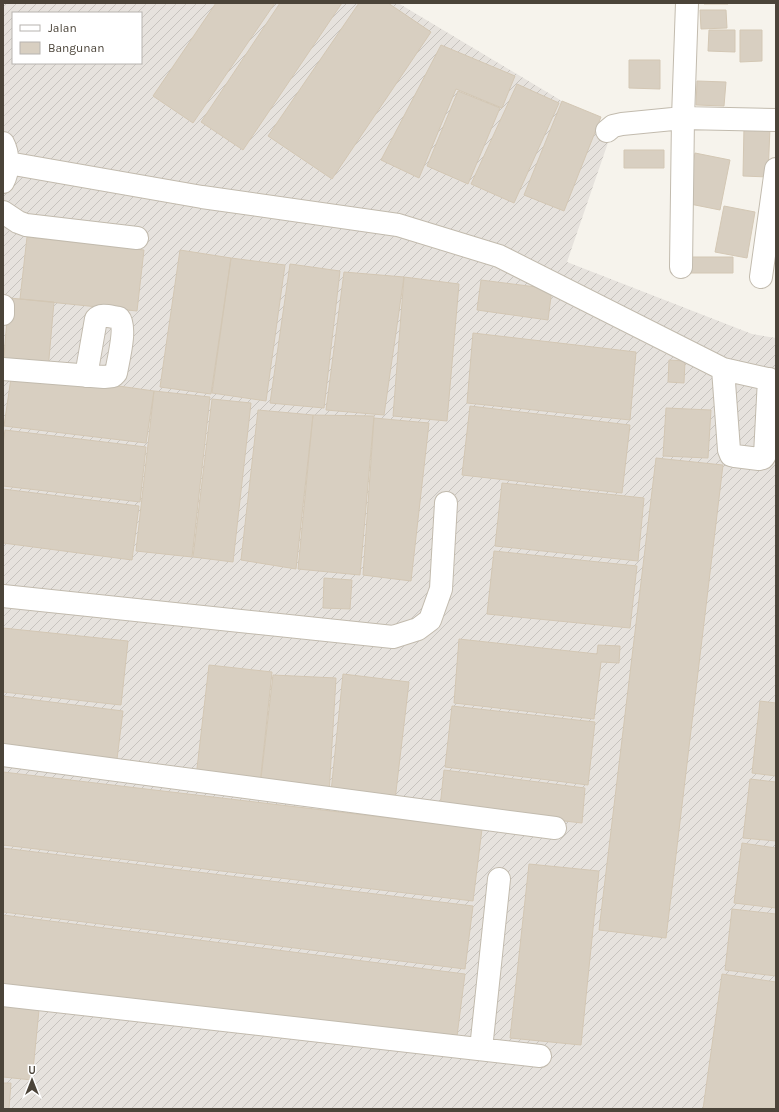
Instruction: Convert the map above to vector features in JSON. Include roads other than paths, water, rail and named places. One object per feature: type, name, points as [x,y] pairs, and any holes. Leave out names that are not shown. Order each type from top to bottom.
[{"type":"street","points":[[681,267],[683,118],[687,3]]},
{"type":"street","points":[[607,131],[614,126],[622,124],[683,118],[776,120]]},
{"type":"street","points":[[5,163],[202,197],[398,225],[499,256],[723,368],[773,380],[765,455],[763,458],[759,459],[731,455],[729,450],[723,368]]},
{"type":"street","points":[[761,277],[776,169]]},
{"type":"street","points":[[3,212],[18,222],[26,225],[137,238]]},
{"type":"street","points":[[3,306],[3,314]]},
{"type":"street","points":[[3,369],[86,376]]},
{"type":"street","points":[[3,596],[393,638],[418,629],[430,620],[441,589],[446,503]]},
{"type":"street","points":[[3,755],[555,828]]},
{"type":"street","points":[[481,1049],[499,879]]},
{"type":"street","points":[[3,995],[540,1056]]}]
